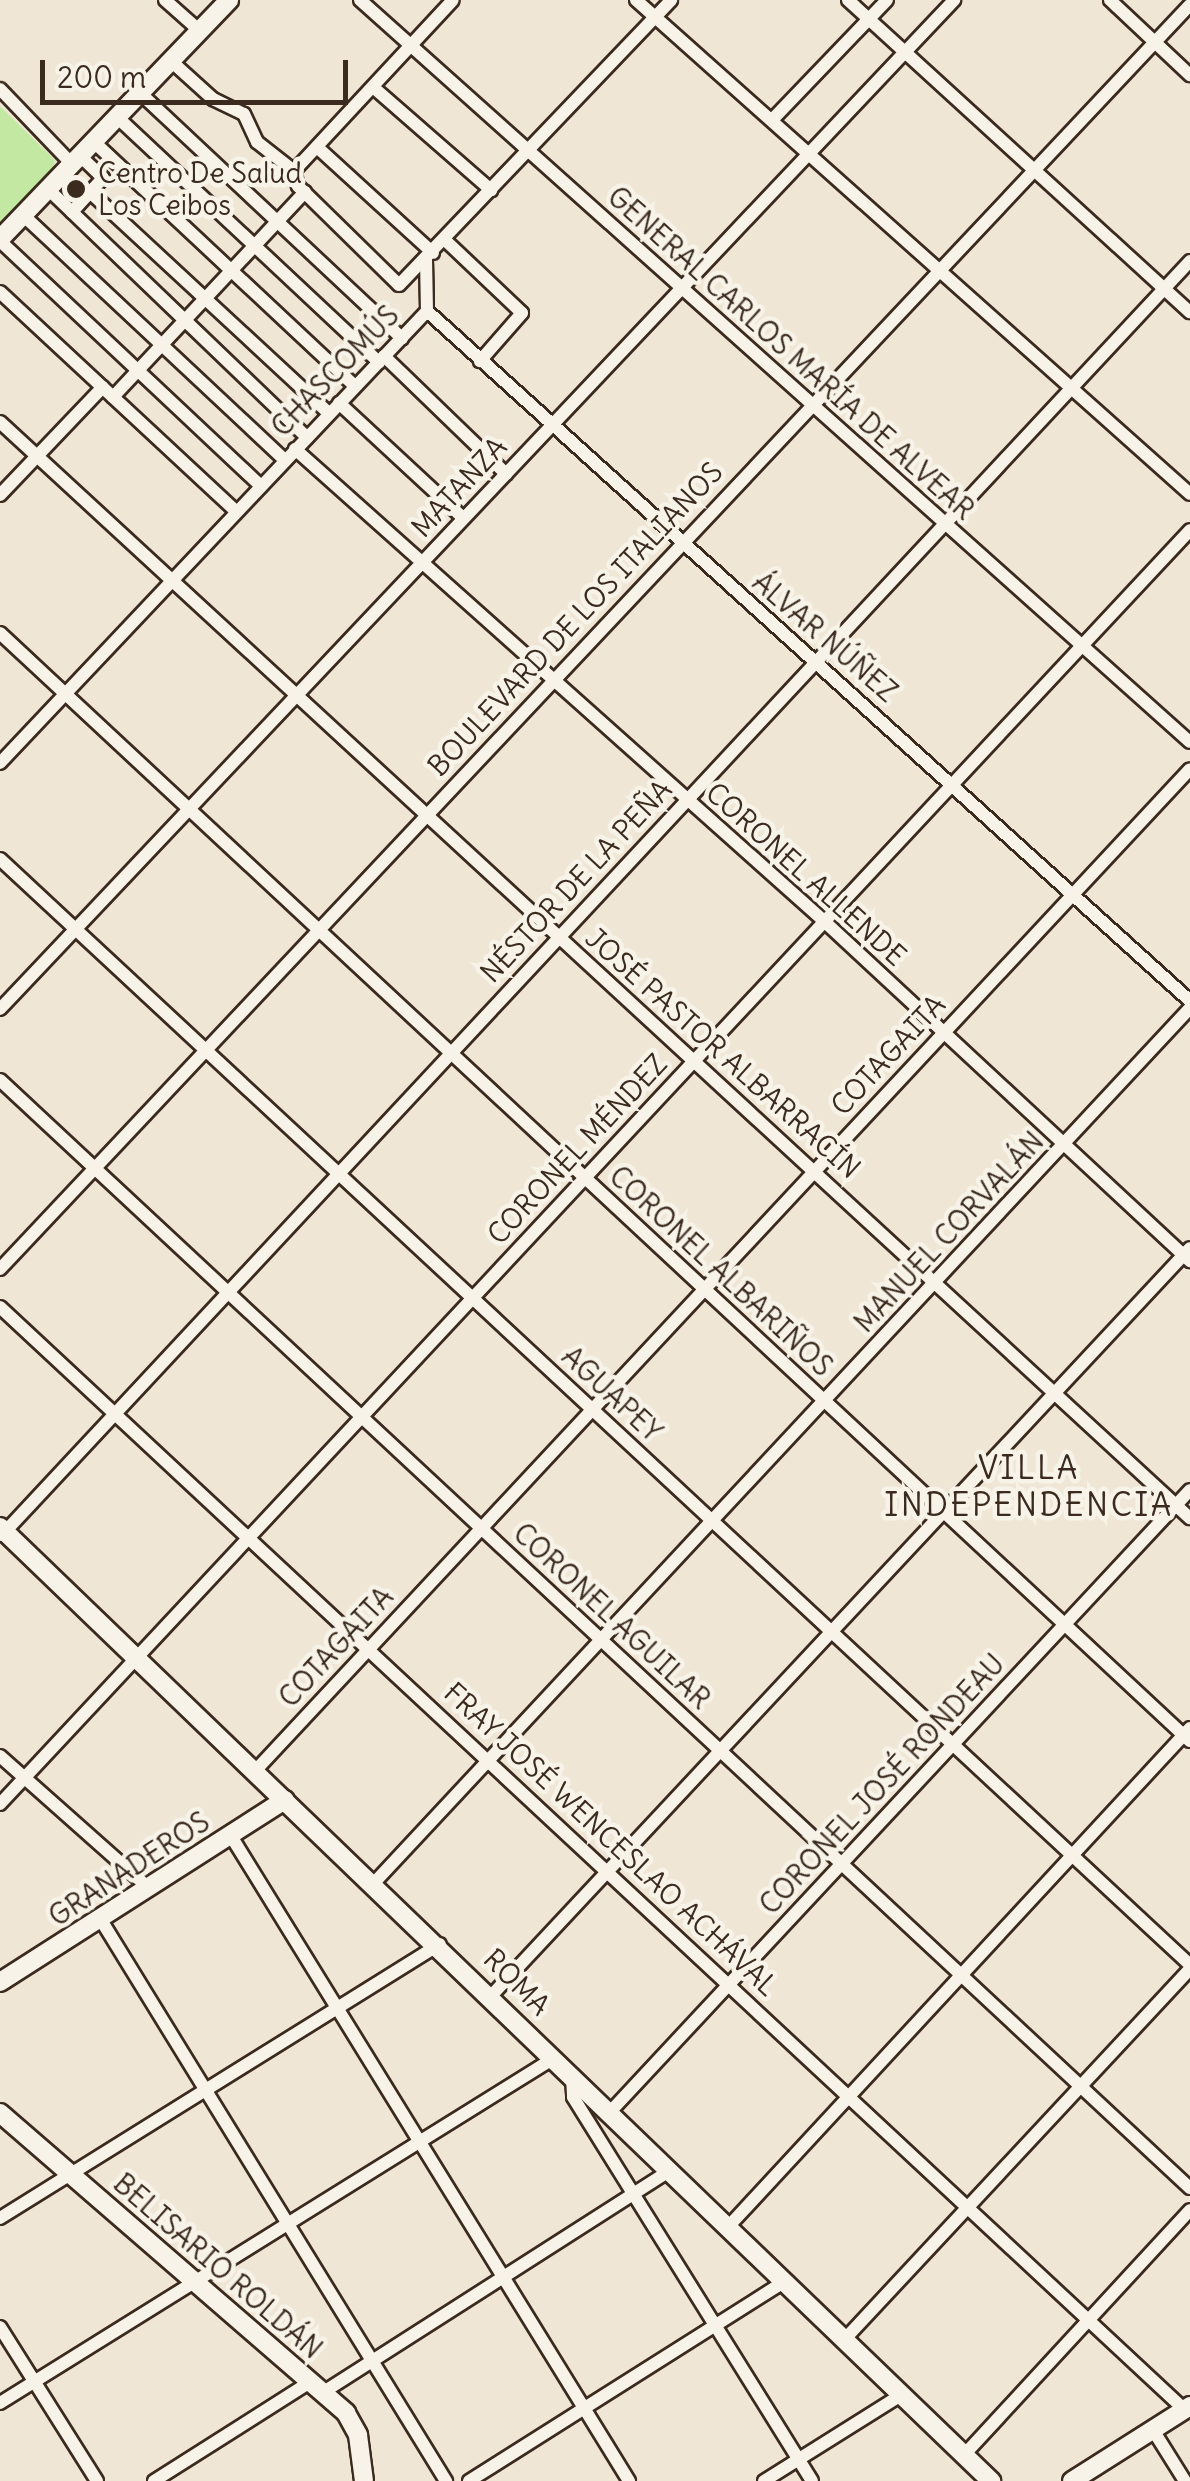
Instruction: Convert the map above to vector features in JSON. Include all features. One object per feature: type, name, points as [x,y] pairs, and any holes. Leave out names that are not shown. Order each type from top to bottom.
[{"type":"street","points":[[165,0],[200,31]]},
{"type":"street","points":[[229,0],[0,240],[260,486]]},
{"type":"street","name":"GENERAL CARLOS MARÍA DE ALVEAR","points":[[360,0],[1190,742]]},
{"type":"street","points":[[294,171],[453,0]]},
{"type":"street","points":[[636,0],[1073,385],[1190,494]]},
{"type":"street","points":[[171,61],[212,99],[244,114],[258,142],[294,171],[306,192],[399,285],[671,0]]},
{"type":"street","points":[[848,0],[1190,312]]},
{"type":"street","points":[[772,120],[887,0]]},
{"type":"street","name":"MATANZA","points":[[0,1008],[954,0]]},
{"type":"street","points":[[1110,0],[1190,75]]},
{"type":"street","name":"BOULEVARD DE LOS ITALIANOS","points":[[0,1269],[679,543],[1190,6]]},
{"type":"street","points":[[373,87],[492,190]]},
{"type":"street","points":[[0,88],[76,160],[104,178],[72,212]]},
{"type":"street","points":[[140,94],[402,338]]},
{"type":"street","points":[[118,117],[506,474]]},
{"type":"street","points":[[94,142],[354,386]]},
{"type":"street","points":[[317,146],[430,256]]},
{"type":"street","points":[[48,189],[307,436]]},
{"type":"street","points":[[90,192],[463,518]]},
{"type":"street","points":[[0,495],[36,456],[108,392],[137,372],[306,192]]},
{"type":"street","points":[[22,215],[285,460]]},
{"type":"street","points":[[445,240],[522,313],[480,360]]},
{"type":"street","name":"CHASCOMÚS","points":[[0,763],[427,311],[430,256]]},
{"type":"street","name":"NÉSTOR DE LA PEÑA","points":[[2,1532],[1190,261]]},
{"type":"street","points":[[0,292],[236,511]]},
{"type":"street","name":"ÁLVAR NÚÑEZ","points":[[427,311],[1190,1004]]},
{"type":"street","name":"JOSÉ PASTOR ALBARRACÍN","points":[[0,422],[294,698],[696,1059],[1190,1518]]},
{"type":"street","name":"CORONEL ALLENDE","points":[[296,449],[550,681],[824,921],[1188,1255]]},
{"type":"street","name":"CORONEL MÉNDEZ","points":[[0,1804],[950,782],[1187,539]]},
{"type":"street","name":"CORONEL ALBARIÑOS","points":[[0,632],[1064,1625],[1188,1735]]},
{"type":"street","name":"COTAGAITA","points":[[255,1770],[1190,769]]},
{"type":"street","name":"AGUAPEY","points":[[0,858],[1190,1967]]},
{"type":"street","name":"MANUEL CORVALÁN","points":[[374,1883],[826,1402],[1190,1004]]},
{"type":"street","name":"CORONEL AGUILAR","points":[[0,1080],[1190,2188]]},
{"type":"street","points":[[492,1995],[1188,1255]]},
{"type":"street","name":"FRAY JOSÉ WENCESLAO ACHÁVAL","points":[[0,1307],[1188,2408]]},
{"type":"street","name":"CORONEL JOSÉ RONDEAU","points":[[610,2112],[1190,1490]]},
{"type":"street","name":"ROMA","points":[[2,1532],[440,1944],[990,2481]]},
{"type":"street","points":[[728,2226],[1188,1735]]},
{"type":"street","points":[[0,1756],[150,1889]]},
{"type":"street","name":"GRANADEROS","points":[[0,1982],[286,1800]]},
{"type":"street","points":[[231,1836],[629,2481]]},
{"type":"street","points":[[101,1920],[446,2481]]},
{"type":"street","points":[[0,2218],[440,1944]]},
{"type":"street","points":[[844,2340],[1190,1967]]},
{"type":"street","points":[[0,2403],[554,2058]]},
{"type":"street","points":[[572,2076],[573,2097],[812,2481]]},
{"type":"street","name":"BELISARIO ROLDÁN","points":[[0,2114],[316,2387],[356,2427],[364,2481]]},
{"type":"street","points":[[154,2481],[316,2387],[373,2361],[669,2171]]},
{"type":"street","points":[[964,2455],[1190,2210]]},
{"type":"street","points":[[469,2481],[784,2282]]},
{"type":"street","points":[[0,2327],[96,2481]]},
{"type":"street","points":[[764,2481],[901,2394]]},
{"type":"street","points":[[1072,2481],[1188,2408]]},
{"type":"street","points":[[1153,2430],[1185,2481]]},
{"type":"green space","points":[[0,106],[55,160],[52,172],[0,225]]},
{"type":"place","name":"Centro De Salud Los Ceibos","points":[[76,189]]},
{"type":"district","name":"VILLA INDEPENDENCIA","points":[[1029,1488]]}]
